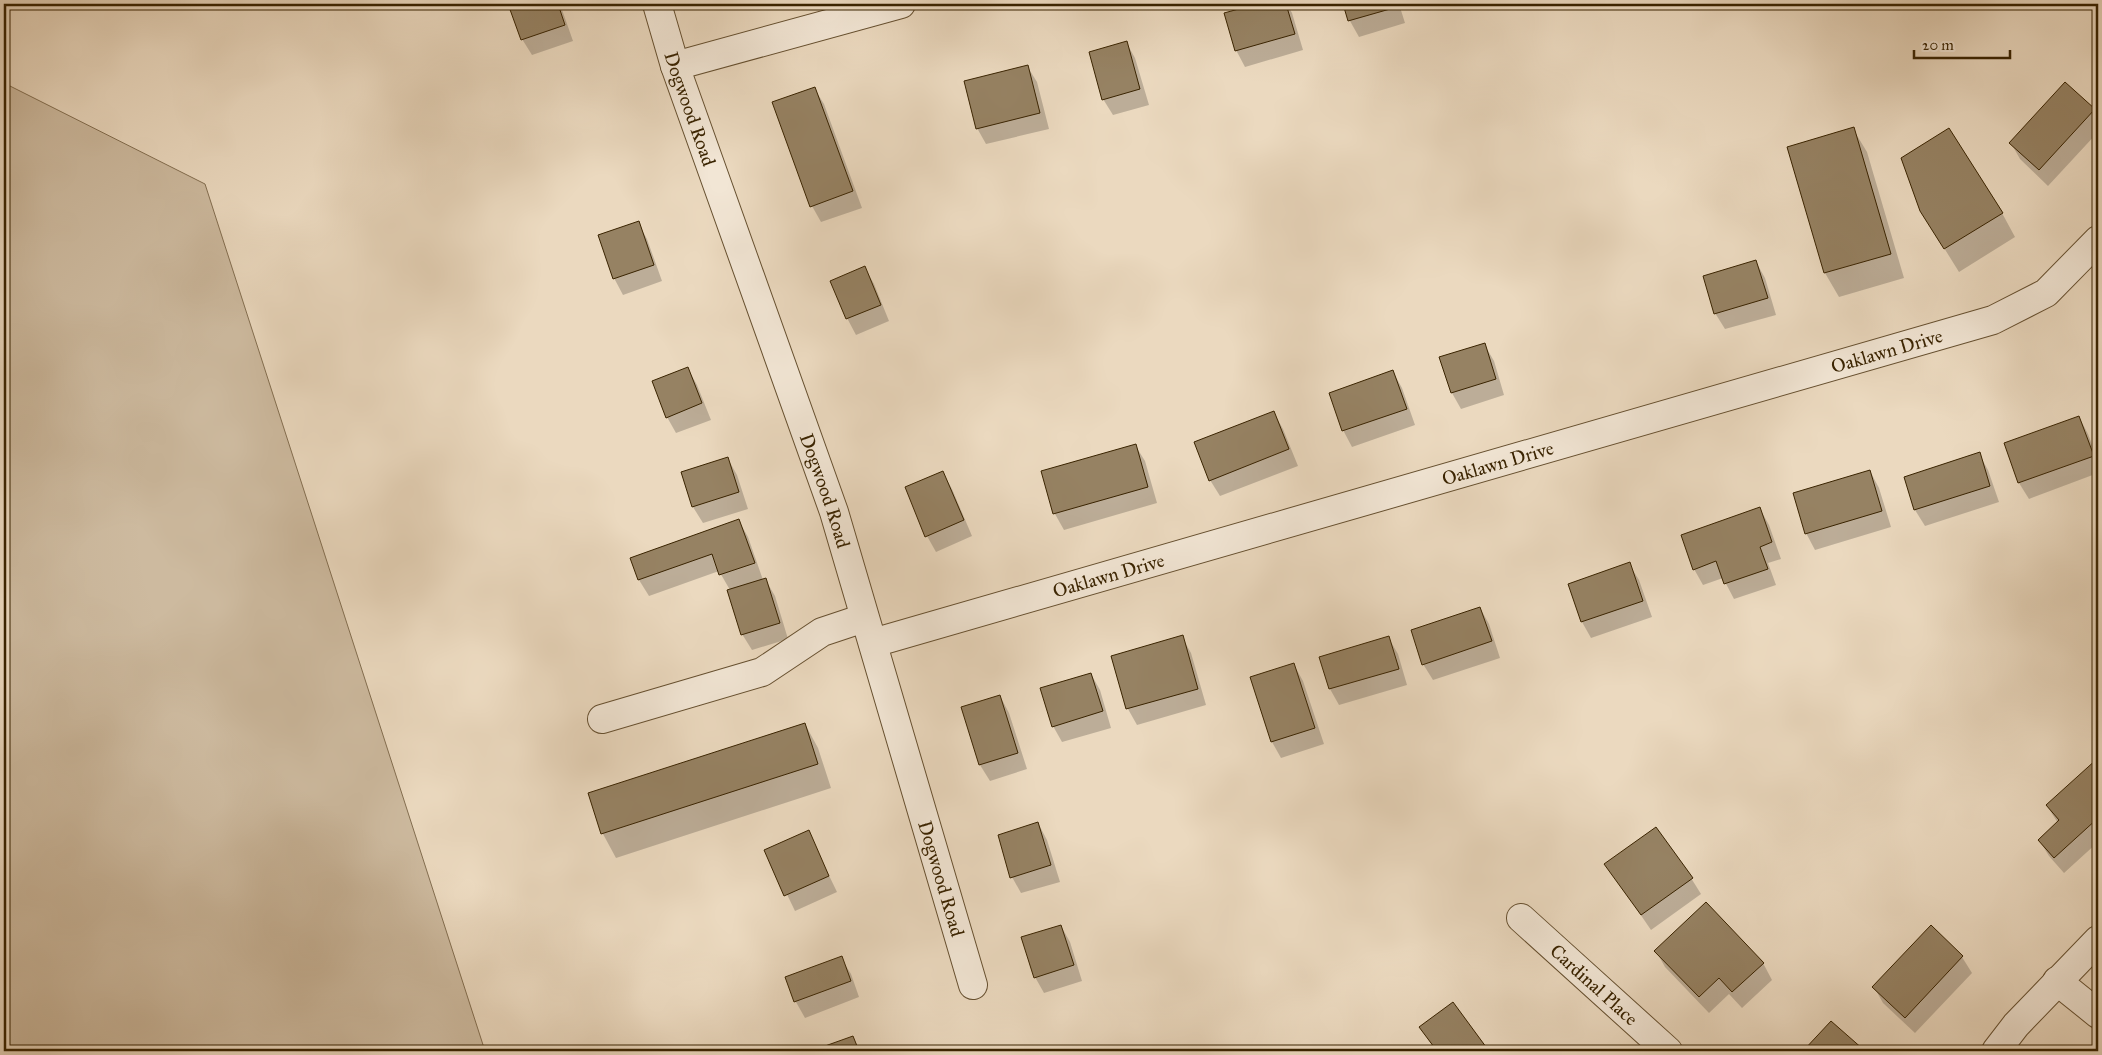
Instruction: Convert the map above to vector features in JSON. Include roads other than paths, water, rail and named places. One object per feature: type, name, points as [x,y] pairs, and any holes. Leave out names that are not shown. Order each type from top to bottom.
[{"type":"street","name":"Dogwood Road","points":[[657,4],[676,66],[834,512],[973,985]]},
{"type":"street","points":[[676,66],[901,4]]},
{"type":"street","name":"Oaklawn Drive","points":[[602,718],[762,672],[822,632],[869,631],[1993,320],[2046,293],[2098,240]]},
{"type":"street","name":"Cardinal Place","points":[[1521,918],[1668,1051]]},
{"type":"street","points":[[1996,1051],[2057,981],[2098,940]]},
{"type":"street","points":[[2057,981],[2098,1014]]}]
